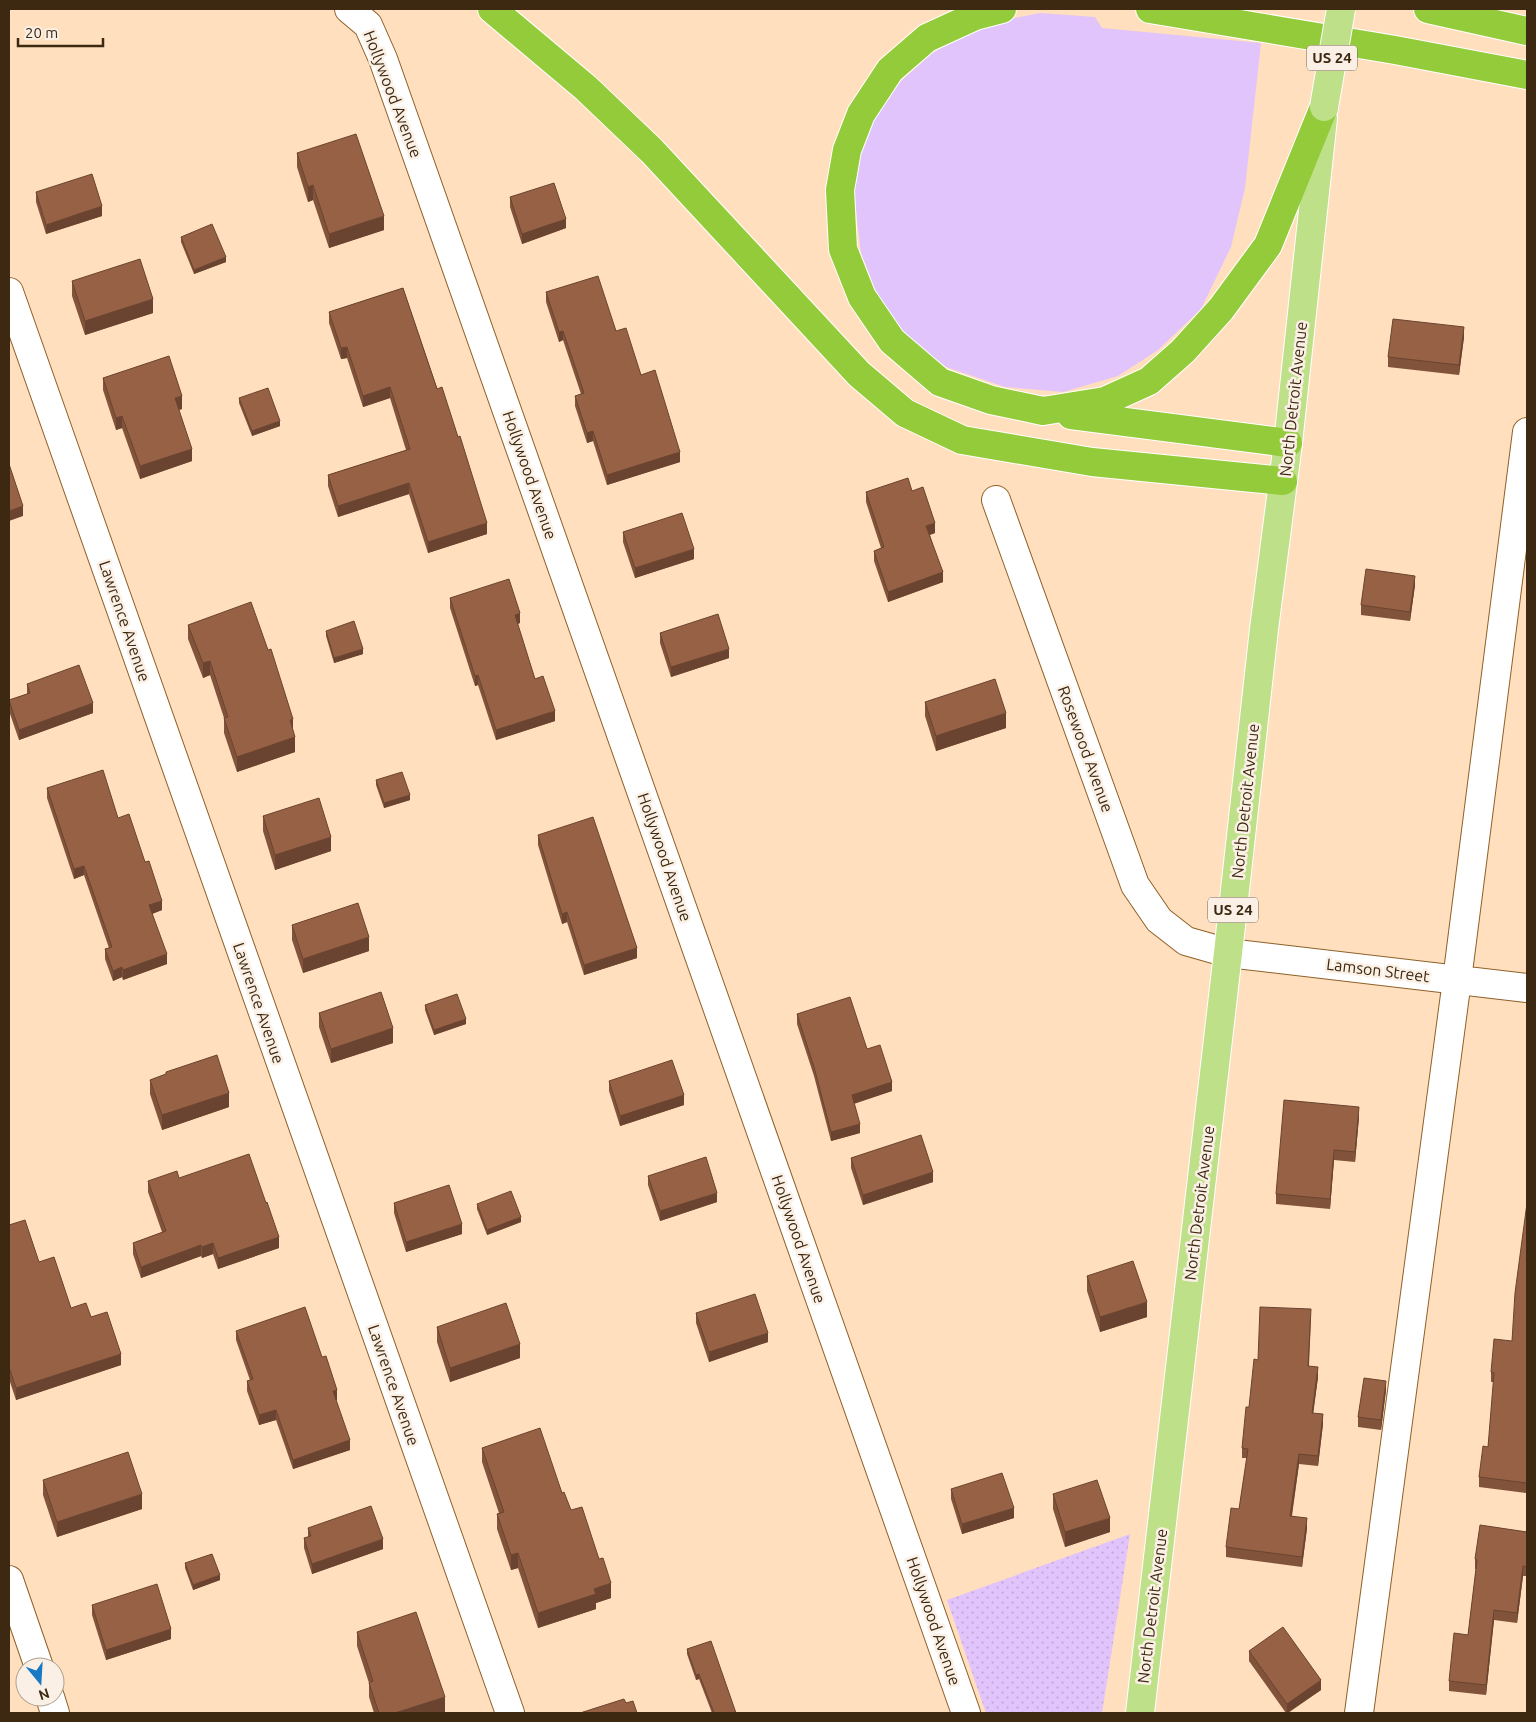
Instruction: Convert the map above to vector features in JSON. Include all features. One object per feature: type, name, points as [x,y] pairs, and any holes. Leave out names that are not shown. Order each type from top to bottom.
[{"type":"highway","points":[[492,9],[586,88],[652,151],[859,374],[905,414],[962,440],[1092,462],[1284,481]]},
{"type":"highway","points":[[1002,9],[975,16],[927,38],[890,70],[860,114],[847,150],[840,190],[843,248],[862,297],[892,341],[940,382],[991,400],[1043,412],[1288,443]]},
{"type":"highway","points":[[1150,9],[1396,50],[1527,75]]},
{"type":"highway","points":[[1428,9],[1527,31]]},
{"type":"highway","points":[[1043,412],[1105,401],[1148,381],[1183,351],[1221,309],[1268,245],[1324,107]]},
{"type":"main road","name":"North Detroit Avenue","points":[[1140,1713],[1264,629],[1284,481],[1324,107],[1341,9]]},
{"type":"street","name":"Hollywood Avenue","points":[[349,9],[368,25],[383,59],[966,1713]]},
{"type":"street","name":"Lawrence Avenue","points":[[9,292],[510,1713]]},
{"type":"street","points":[[1358,1713],[1457,980],[1527,432]]},
{"type":"street","name":"Rosewood Avenue","points":[[996,500],[1135,885],[1159,920],[1186,941],[1228,953]]},
{"type":"street","name":"Lamson Street","points":[[1228,953],[1527,988]]},
{"type":"street","points":[[9,1580],[36,1657]]},
{"type":"shaded area","points":[[1040,13],[1095,17],[1102,28],[1261,43],[1245,188],[1231,247],[1201,309],[1158,350],[1118,376],[1063,392],[1005,387],[946,367],[906,338],[879,299],[861,253],[853,185],[866,131],[900,82],[931,54],[980,25]]},
{"type":"shaded area","points":[[1130,1534],[1102,1713],[986,1713],[947,1600]]},
{"type":"building","points":[[356,134],[384,216],[329,234],[313,185],[308,187],[297,153]]},
{"type":"building","points":[[92,174],[102,206],[46,225],[36,192]]},
{"type":"building","points":[[554,183],[566,219],[522,234],[510,197]]},
{"type":"building","points":[[212,224],[226,257],[194,270],[181,237]]},
{"type":"building","points":[[140,259],[153,299],[85,321],[72,281]]},
{"type":"building","points":[[598,276],[616,331],[626,328],[641,375],[655,370],[680,452],[607,475],[593,431],[587,433],[575,396],[584,393],[563,331],[559,332],[546,292]]},
{"type":"building","points":[[403,288],[437,389],[442,387],[458,437],[460,436],[487,523],[428,542],[409,483],[338,506],[328,475],[410,449],[390,387],[363,396],[347,347],[341,348],[329,312]]},
{"type":"building","points":[[1393,319],[1464,327],[1459,365],[1388,357]]},
{"type":"building","points":[[169,356],[182,396],[175,398],[192,449],[140,466],[122,416],[116,418],[103,378]]},
{"type":"building","points":[[268,388],[280,421],[252,431],[239,398]]},
{"type":"building","points":[[9,464],[23,506],[9,511]]},
{"type":"building","points":[[908,478],[912,491],[923,487],[935,523],[926,526],[943,572],[888,592],[874,551],[884,547],[866,492]]},
{"type":"building","points":[[682,513],[694,549],[635,568],[623,532]]},
{"type":"building","points":[[1366,569],[1415,576],[1410,612],[1361,605]]},
{"type":"building","points":[[509,579],[520,613],[515,615],[535,679],[543,676],[555,711],[496,730],[478,675],[475,676],[450,598]]},
{"type":"building","points":[[251,602],[268,650],[271,649],[293,719],[290,720],[295,737],[237,757],[224,718],[228,717],[210,661],[203,663],[188,625]]},
{"type":"building","points":[[718,614],[729,649],[671,667],[660,633]]},
{"type":"building","points":[[354,621],[363,649],[334,658],[326,631]]},
{"type":"building","points":[[79,665],[93,703],[19,730],[9,700],[30,693],[27,684]]},
{"type":"building","points":[[995,679],[1006,713],[936,736],[925,702]]},
{"type":"building","points":[[103,770],[118,818],[129,814],[145,862],[149,861],[162,901],[149,905],[167,954],[123,970],[122,967],[113,971],[105,949],[112,947],[84,866],[74,869],[47,788]]},
{"type":"building","points":[[402,772],[410,795],[384,803],[376,780]]},
{"type":"building","points":[[319,798],[331,837],[275,855],[263,816]]},
{"type":"building","points":[[593,817],[637,948],[584,965],[567,912],[562,914],[538,835]]},
{"type":"building","points":[[358,903],[369,937],[303,959],[292,925]]},
{"type":"building","points":[[381,992],[393,1028],[331,1049],[319,1013]]},
{"type":"building","points":[[457,994],[466,1019],[434,1030],[425,1005]]},
{"type":"building","points":[[850,997],[867,1049],[880,1045],[892,1082],[852,1095],[860,1124],[831,1132],[814,1067],[797,1014]]},
{"type":"building","points":[[217,1055],[229,1093],[162,1115],[150,1080],[166,1074],[166,1072]]},
{"type":"building","points":[[672,1060],[684,1095],[620,1116],[609,1081]]},
{"type":"building","points":[[1284,1100],[1359,1107],[1355,1152],[1334,1150],[1330,1199],[1276,1194]]},
{"type":"building","points":[[921,1135],[933,1172],[863,1195],[851,1158]]},
{"type":"building","points":[[249,1154],[279,1237],[218,1258],[213,1243],[202,1247],[201,1245],[141,1267],[133,1243],[166,1231],[148,1181],[177,1171],[179,1178]]},
{"type":"building","points":[[706,1157],[717,1193],[660,1211],[648,1176]]},
{"type":"building","points":[[449,1185],[462,1224],[406,1242],[394,1203]]},
{"type":"building","points":[[511,1191],[521,1217],[487,1230],[477,1204]]},
{"type":"building","points":[[1527,1203],[1527,1483],[1479,1477],[1483,1446],[1488,1447],[1494,1373],[1491,1372],[1494,1339],[1512,1341],[1515,1293]]},
{"type":"building","points":[[25,1220],[39,1262],[54,1257],[71,1308],[86,1303],[91,1317],[107,1312],[121,1354],[16,1388],[9,1367],[9,1225]]},
{"type":"building","points":[[1133,1261],[1147,1302],[1100,1317],[1087,1276]]},
{"type":"building","points":[[755,1294],[768,1333],[709,1352],[696,1313]]},
{"type":"building","points":[[506,1303],[520,1344],[450,1368],[437,1327]]},
{"type":"building","points":[[305,1307],[322,1357],[326,1356],[337,1390],[333,1391],[350,1440],[293,1460],[276,1410],[259,1415],[247,1381],[253,1379],[236,1331]]},
{"type":"building","points":[[1260,1307],[1311,1309],[1308,1366],[1318,1367],[1312,1413],[1323,1414],[1318,1456],[1299,1454],[1290,1516],[1307,1518],[1302,1557],[1226,1547],[1231,1508],[1239,1509],[1248,1449],[1242,1448],[1246,1407],[1249,1407],[1254,1359],[1258,1360]]},
{"type":"building","points":[[1364,1378],[1386,1381],[1381,1420],[1358,1417]]},
{"type":"building","points":[[540,1428],[562,1493],[564,1492],[571,1510],[582,1507],[599,1559],[603,1558],[611,1583],[594,1589],[596,1594],[538,1613],[518,1553],[511,1555],[497,1514],[504,1512],[482,1448]]},
{"type":"building","points":[[128,1452],[142,1494],[57,1522],[43,1480]]},
{"type":"building","points":[[1002,1473],[1014,1508],[962,1524],[951,1489]]},
{"type":"building","points":[[1097,1480],[1110,1518],[1065,1532],[1053,1494]]},
{"type":"building","points":[[371,1506],[383,1539],[312,1564],[304,1538],[311,1536],[308,1528]]},
{"type":"building","points":[[1480,1525],[1527,1532],[1527,1567],[1523,1566],[1517,1613],[1494,1610],[1486,1685],[1449,1681],[1454,1633],[1468,1635]]},
{"type":"building","points":[[212,1554],[220,1575],[193,1585],[185,1563]]},
{"type":"building","points":[[157,1584],[171,1629],[106,1650],[92,1605]]},
{"type":"building","points":[[416,1612],[445,1697],[395,1713],[379,1713],[369,1683],[373,1681],[357,1632]]},
{"type":"building","points":[[1283,1627],[1321,1680],[1287,1704],[1249,1651]]},
{"type":"building","points":[[711,1641],[736,1713],[714,1713],[699,1674],[696,1675],[687,1649]]},
{"type":"building","points":[[624,1699],[626,1703],[633,1701],[637,1713],[580,1713]]}]
